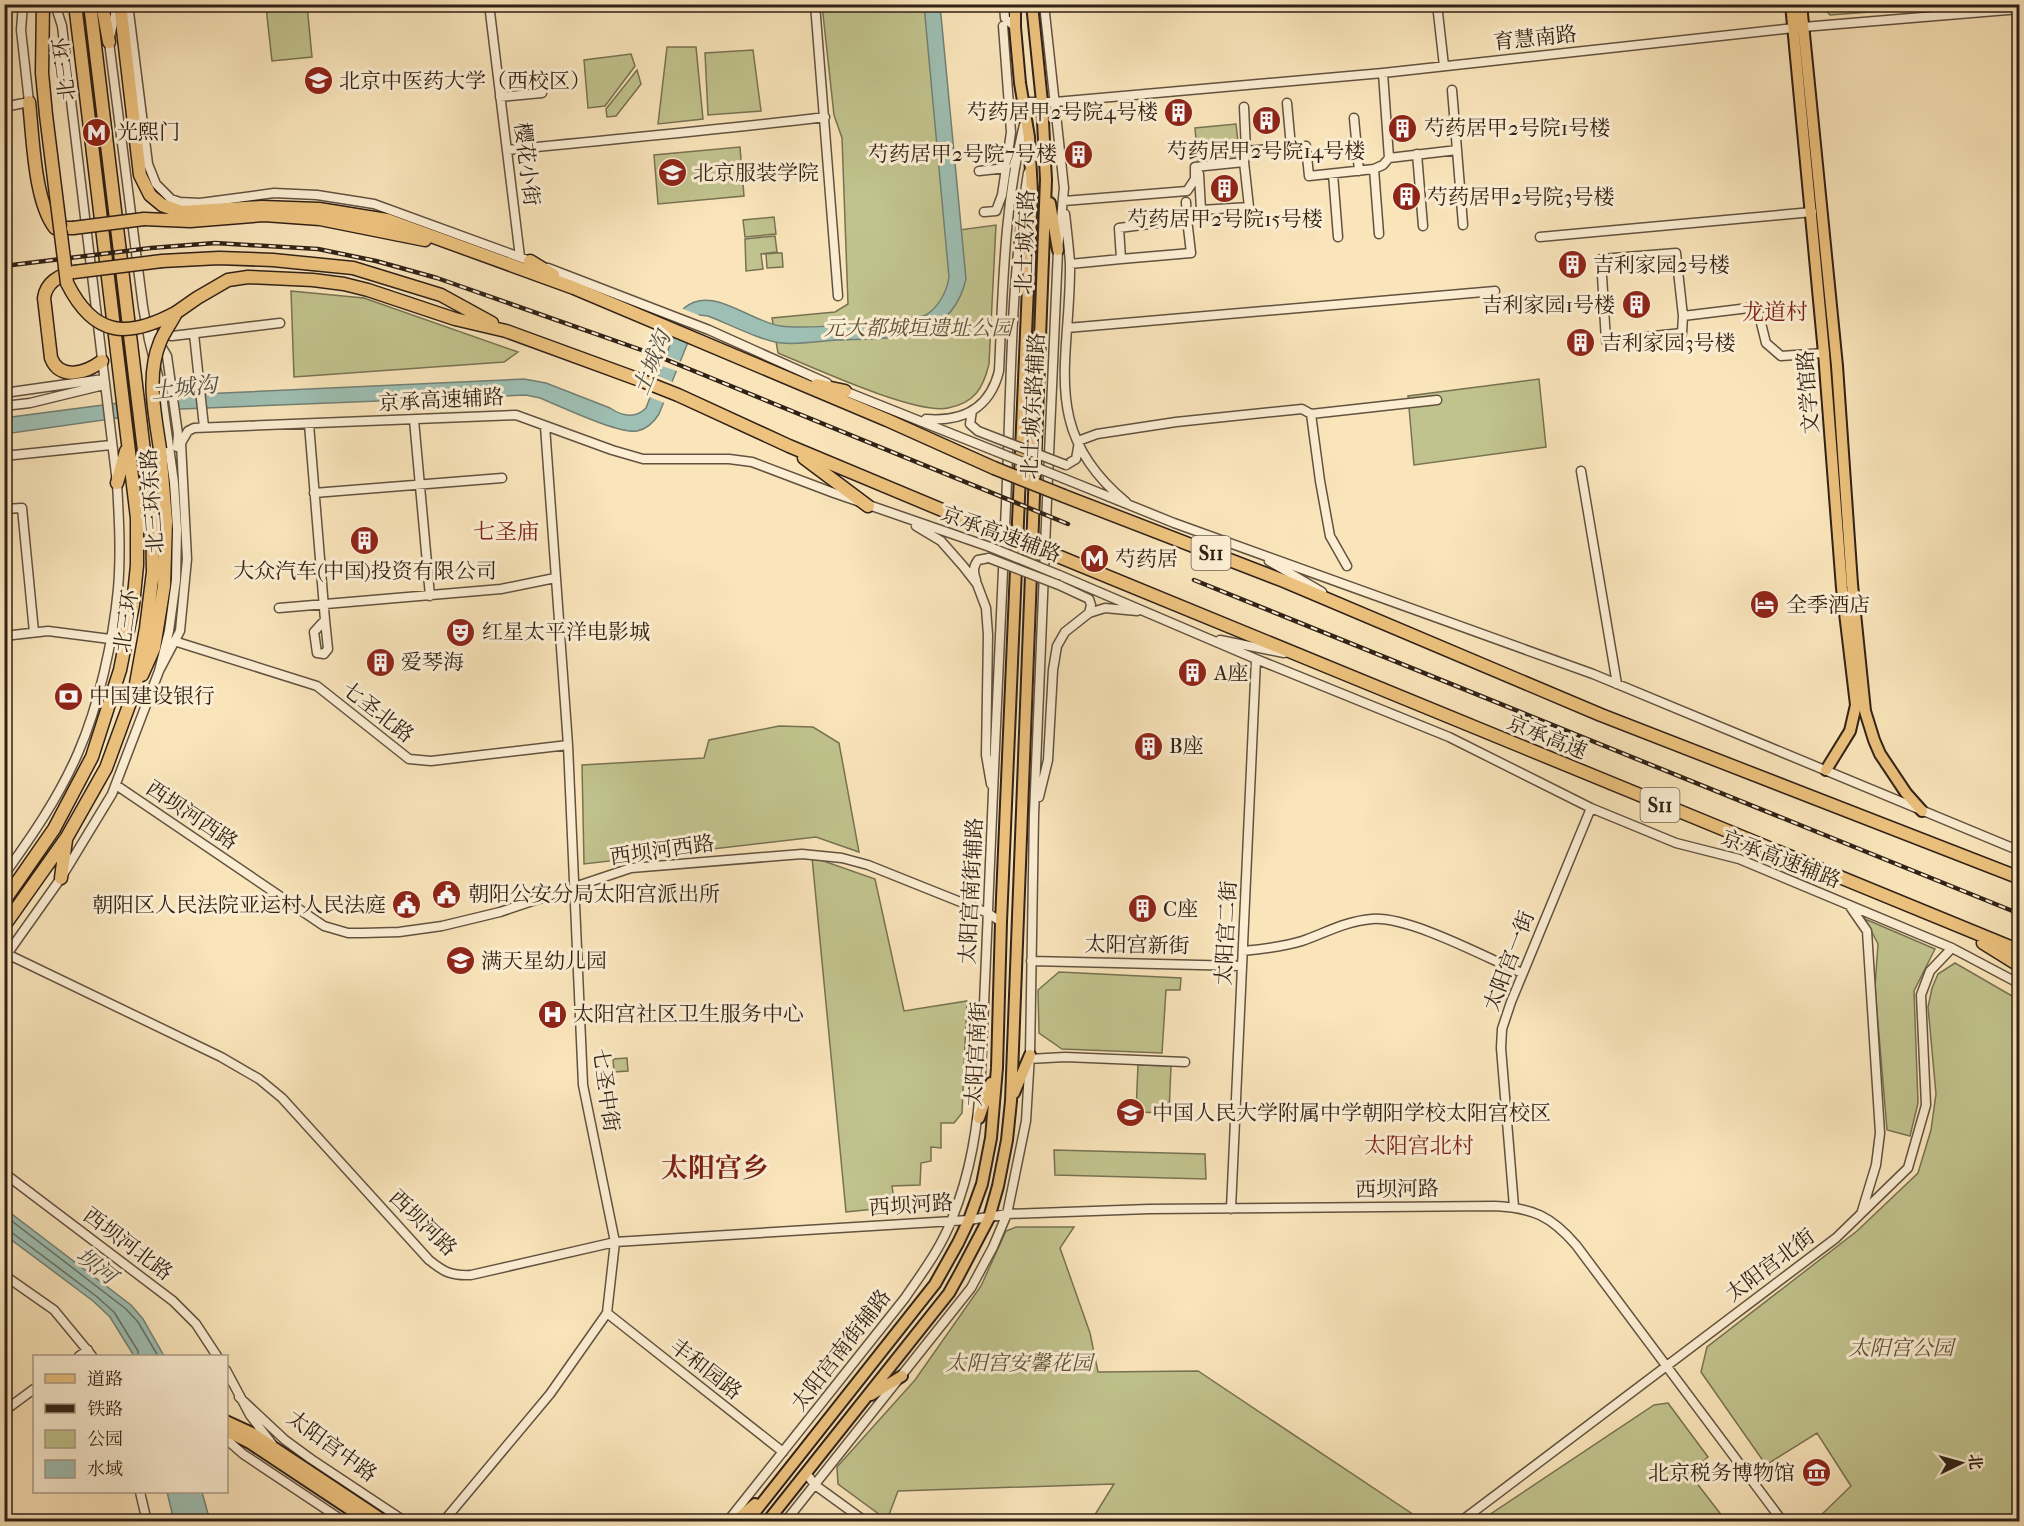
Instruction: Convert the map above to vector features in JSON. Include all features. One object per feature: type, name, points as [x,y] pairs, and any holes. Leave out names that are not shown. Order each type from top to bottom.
[{"type":"highway","points":[[43,4],[42,73],[45,115],[67,283],[77,303],[89,316],[118,329],[138,329],[177,312],[228,280],[277,277],[344,284],[454,319],[506,331],[678,395],[789,446],[868,506]]},
{"type":"highway","name":"北三环","points":[[4,926],[67,837],[106,768],[135,689],[153,572],[153,517],[90,4]]},
{"type":"highway","points":[[102,4],[108,42]]},
{"type":"highway","points":[[119,4],[140,175],[150,195],[162,205],[181,212],[262,207],[319,209],[387,220],[574,288],[790,379],[845,391]]},
{"type":"highway","name":"北三环","points":[[4,901],[54,829],[92,757],[120,670],[133,605],[137,566],[137,518],[111,290],[74,8]]},
{"type":"highway","points":[[29,102],[40,192],[47,217],[55,228],[73,228],[144,219],[190,221],[264,215],[320,219],[473,251]]},
{"type":"highway","points":[[102,361],[88,369],[69,372],[63,372],[55,367],[51,358],[45,290],[64,274],[162,261],[219,258],[353,268],[441,295],[506,331]]},
{"type":"highway","points":[[525,259],[574,288]]},
{"type":"highway","points":[[135,689],[154,648],[164,586],[166,521],[152,386],[155,358],[160,341],[177,312]]},
{"type":"highway","name":"京承高速","points":[[790,379],[994,468],[1284,581],[1601,716],[2019,878]]},
{"type":"highway","name":"京承高速","points":[[789,446],[2019,951]]},
{"type":"highway","points":[[117,483],[128,447]]},
{"type":"highway","points":[[61,878],[67,837]]},
{"type":"highway","points":[[1954,926],[2019,966]]},
{"type":"main road","name":"北土城东路","points":[[1015,4],[1009,27],[1026,118],[1030,161],[1030,250],[1019,512]]},
{"type":"main road","name":"北土城东路","points":[[1032,4],[1042,102],[1046,180],[1033,518]]},
{"type":"main road","name":"文学馆路","points":[[1791,4],[1798,28],[1837,366],[1864,704],[1874,740],[1892,774],[1922,811]]},
{"type":"main road","name":"文学馆路","points":[[1801,4],[1798,28],[1812,212],[1842,588],[1856,705],[1850,731],[1826,770]]},
{"type":"main road","points":[[1046,180],[1058,250]]},
{"type":"main road","name":"太阳宫南街","points":[[747,1521],[935,1284],[969,1220],[982,1184],[992,1138],[997,1068],[1019,512]]},
{"type":"main road","name":"太阳宫南街","points":[[767,1521],[949,1293],[989,1218],[998,1186],[1011,1101],[1033,518]]},
{"type":"main road","points":[[1011,1101],[1030,1057]]},
{"type":"main road","points":[[979,1118],[997,1068]]},
{"type":"main road","points":[[865,1398],[902,1376]]},
{"type":"main road","name":"太阳宫中路","points":[[228,1422],[252,1433],[386,1521]]},
{"type":"main road","name":"太阳宫中路","points":[[228,1432],[250,1443],[369,1521]]},
{"type":"main road","points":[[734,1521],[770,1493]]},
{"type":"street","points":[[4,106],[29,102],[21,30],[23,4]]},
{"type":"street","name":"北三环东路","points":[[4,874],[41,824],[78,753],[96,701],[118,589],[120,532],[117,483],[62,26],[54,4]]},
{"type":"street","name":"北三环东路","points":[[6,955],[61,878],[116,785],[159,671],[169,631],[176,580],[177,530],[174,483],[161,388],[143,307],[108,42],[119,4]]},
{"type":"street","points":[[128,4],[148,164],[156,184],[171,200],[200,203],[256,195],[317,195],[374,204],[709,330],[845,391],[1134,508],[1584,670],[2019,851]]},
{"type":"street","name":"樱花小街","points":[[489,4],[507,150],[525,259]]},
{"type":"street","points":[[815,4],[838,296]]},
{"type":"street","points":[[984,212],[996,211],[1002,195],[1011,132],[1009,27],[1005,18],[1004,4]]},
{"type":"street","name":"北土城东路辅路","points":[[1034,815],[1058,250],[1064,188],[1044,4]]},
{"type":"street","points":[[1437,4],[1444,66]]},
{"type":"street","name":"育慧南路","points":[[1023,102],[1055,102],[1383,73],[1798,28],[2019,9]]},
{"type":"street","points":[[1383,73],[1389,158]]},
{"type":"street","points":[[1452,90],[1463,225]]},
{"type":"street","points":[[500,97],[542,93]]},
{"type":"street","points":[[1287,103],[1291,147]]},
{"type":"street","points":[[1199,166],[1201,210],[1248,207],[1244,162],[1246,151],[1244,107]]},
{"type":"street","points":[[507,150],[702,129],[737,128],[825,117]]},
{"type":"street","points":[[916,418],[944,420],[959,417],[972,411],[990,395],[996,384],[999,370],[1008,230],[1021,137],[1026,118]]},
{"type":"street","points":[[1354,118],[1359,171]]},
{"type":"street","points":[[1246,151],[1306,146],[1309,176],[1374,169],[1383,165],[1389,158],[1457,150]]},
{"type":"street","points":[[1417,154],[1423,226]]},
{"type":"street","name":"北土城东路辅路","points":[[1005,507],[1017,260],[1021,215],[1030,161]]},
{"type":"street","points":[[1064,201],[1187,191],[1195,179],[1195,166],[1244,162]]},
{"type":"street","points":[[979,171],[1006,168]]},
{"type":"street","points":[[1374,169],[1379,234]]},
{"type":"street","points":[[1333,174],[1338,237]]},
{"type":"street","points":[[1064,188],[1070,264],[1064,393],[1072,428],[1096,471],[1112,490],[1134,508]]},
{"type":"street","points":[[1070,264],[1191,253],[1186,202]]},
{"type":"street","points":[[1540,237],[1812,212]]},
{"type":"street","points":[[1121,259],[1119,228],[1188,219]]},
{"type":"street","points":[[1008,230],[1017,260]]},
{"type":"street","points":[[1676,253],[1683,316],[1682,333],[1606,341],[1601,259],[1676,253]]},
{"type":"street","points":[[1067,328],[1495,291]]},
{"type":"street","points":[[143,307],[152,331],[167,356],[178,434],[174,483]]},
{"type":"street","points":[[1683,316],[1757,307],[1766,343],[1781,356],[1824,353]]},
{"type":"street","points":[[152,331],[172,336],[280,322]]},
{"type":"street","points":[[159,671],[180,631],[187,559],[181,443],[188,431],[204,427],[194,334]]},
{"type":"street","points":[[4,393],[104,386]]},
{"type":"street","points":[[4,406],[30,404],[104,386]]},
{"type":"street","points":[[1079,441],[1097,435],[1176,422],[1302,409],[1311,414],[1437,400]]},
{"type":"street","points":[[972,411],[970,424],[974,428],[1066,465],[1076,459],[1079,441]]},
{"type":"street","points":[[1311,414],[1330,536],[1347,566]]},
{"type":"street","name":"京承高速辅路","points":[[204,427],[516,415],[643,459],[729,459],[752,462],[868,506],[990,547],[1059,575],[1256,659],[1449,737],[1591,808],[1676,843],[1739,859],[1952,948],[2019,984]]},
{"type":"street","points":[[414,420],[430,596]]},
{"type":"street","points":[[309,424],[325,620]]},
{"type":"street","name":"七圣中街","points":[[444,1521],[550,1394],[607,1313],[615,1242],[583,1085],[568,745],[545,426]]},
{"type":"street","points":[[4,456],[111,441]]},
{"type":"street","points":[[1581,471],[1617,684]]},
{"type":"street","points":[[315,493],[502,478]]},
{"type":"street","name":"太阳宫南街辅路","points":[[727,1521],[905,1298],[931,1260],[952,1220],[970,1166],[979,1118],[1005,507]]},
{"type":"street","points":[[4,509],[22,508],[34,632]]},
{"type":"street","points":[[903,518],[941,541],[977,584]]},
{"type":"street","points":[[1250,550],[1356,612]]},
{"type":"street","points":[[994,802],[986,755],[988,635],[986,608],[973,573],[974,565],[978,560],[989,558],[1059,585],[1089,599],[1091,605],[1089,613]]},
{"type":"street","points":[[279,608],[518,587],[555,579]]},
{"type":"street","points":[[785,1521],[971,1288],[993,1247],[1007,1214],[1026,1121],[1030,1057],[1034,815],[1048,760],[1053,670],[1057,646],[1065,633],[1089,613],[1105,608],[1143,611]]},
{"type":"street","points":[[4,636],[48,632],[110,639]]},
{"type":"street","points":[[1202,636],[1300,657]]},
{"type":"street","name":"七圣北路","points":[[174,641],[317,686],[409,759],[431,761],[568,745]]},
{"type":"street","name":"太阳宫二街","points":[[1231,1209],[1256,659]]},
{"type":"street","name":"西坝河西路","points":[[116,785],[324,926],[348,933],[399,932],[442,926],[500,912],[631,868],[782,855],[842,858],[868,865],[988,913],[1001,922]]},
{"type":"street","name":"太阳宫一街","points":[[1514,1207],[1501,1048],[1502,1029],[1522,973],[1591,808]]},
{"type":"street","points":[[1849,905],[1867,931],[1880,1133],[1876,1165],[1861,1214]]},
{"type":"street","points":[[1243,951],[1280,947],[1305,940],[1336,926],[1371,919],[1390,919],[1424,930],[1522,973]]},
{"type":"street","name":"太阳宫北街","points":[[1460,1521],[1836,1238],[1908,1168],[1926,1105],[1921,996],[1930,971],[1952,948]]},
{"type":"street","name":"西坝河路","points":[[6,955],[221,1057],[260,1079],[282,1098],[429,1260],[456,1276],[471,1275],[615,1242],[969,1220],[1007,1214],[1231,1209],[1514,1207],[1541,1215],[1563,1230],[1783,1521]]},
{"type":"street","name":"太阳宫新街","points":[[1031,961],[1242,966]]},
{"type":"street","points":[[1030,1057],[1185,1062]]},
{"type":"street","name":"西坝河北路","points":[[4,1173],[173,1301],[196,1324],[216,1355]]},
{"type":"street","points":[[4,1275],[54,1310],[90,1353]]},
{"type":"street","name":"丰和园路","points":[[607,1313],[783,1452]]},
{"type":"street","points":[[228,1374],[240,1397],[276,1449]]},
{"type":"street","points":[[4,1411],[33,1390]]},
{"type":"street","name":"太阳宫中路","points":[[240,1397],[285,1440],[406,1521]]},
{"type":"street","points":[[228,1441],[243,1454],[345,1521]]},
{"type":"street","points":[[806,1473],[815,1485],[866,1521]]},
{"type":"street","points":[[140,1493],[147,1521]]},
{"type":"green space","points":[[307,5],[312,57],[272,61],[266,7]]},
{"type":"green space","name":"元大都城垣遗址公园","points":[[822,5],[929,5],[952,231],[996,225],[989,364],[984,381],[976,394],[957,406],[933,408],[889,397],[778,353],[772,318],[835,312],[848,304],[842,138],[834,115]]},
{"type":"green space","points":[[1821,5],[1964,5],[1830,15]]},
{"type":"green space","points":[[667,47],[696,47],[703,119],[658,124]]},
{"type":"green space","points":[[753,50],[761,111],[708,115],[705,53]]},
{"type":"green space","points":[[631,54],[635,66],[605,106],[588,108],[584,60]]},
{"type":"green space","points":[[637,70],[641,84],[616,116],[607,117],[606,109]]},
{"type":"green space","points":[[1236,124],[1240,161],[1198,165],[1195,128]]},
{"type":"green space","points":[[740,147],[744,196],[658,204],[654,155]]},
{"type":"green space","points":[[774,217],[776,234],[745,237],[743,220]]},
{"type":"green space","points":[[775,236],[777,252],[761,254],[763,269],[746,271],[745,239]]},
{"type":"green space","points":[[782,253],[783,267],[767,268],[766,254]]},
{"type":"green space","points":[[291,291],[364,298],[518,352],[504,362],[294,377]]},
{"type":"green space","points":[[1539,379],[1546,447],[1414,465],[1408,396]]},
{"type":"green space","points":[[779,726],[813,727],[839,743],[859,852],[816,837],[584,864],[582,765],[704,758],[709,740]]},
{"type":"green space","points":[[812,857],[875,879],[904,1011],[967,1001],[962,1113],[954,1123],[941,1123],[941,1148],[931,1147],[931,1161],[921,1163],[920,1185],[892,1186],[895,1207],[846,1212]]},
{"type":"green space","points":[[1865,919],[1935,949],[1914,991],[1918,1103],[1910,1136],[1887,1130],[1875,987],[1878,944]]},
{"type":"green space","name":"太阳宫公园","points":[[1955,963],[2019,1000],[2019,1521],[1815,1521],[1851,1486],[1817,1433],[1766,1465],[1701,1372],[1707,1347],[1857,1231],[1918,1173],[1931,1130],[1936,1094],[1928,1007],[1938,974]]},
{"type":"green space","points":[[1059,972],[1181,978],[1180,990],[1166,990],[1162,1053],[1062,1049],[1039,1033],[1038,990]]},
{"type":"green space","points":[[627,1058],[628,1071],[614,1072],[613,1059]]},
{"type":"green space","points":[[1138,1065],[1171,1066],[1169,1113],[1136,1112]]},
{"type":"green space","points":[[1054,1150],[1205,1154],[1206,1179],[1055,1175]]},
{"type":"green space","name":"太阳宫安馨花园","points":[[1016,1227],[1074,1227],[1060,1248],[1090,1333],[1098,1372],[1198,1371],[1420,1519],[1416,1522],[1091,1521],[1114,1484],[898,1491],[887,1520],[838,1484],[837,1467],[915,1380],[981,1286],[1006,1231]]},
{"type":"green space","points":[[1668,1403],[1708,1457],[1689,1473],[1726,1521],[1480,1521],[1654,1405]]},
{"type":"water","points":[[924,5],[940,5],[966,279],[958,300],[947,316],[933,326],[897,337],[789,343],[774,342],[708,316],[699,315],[659,414],[650,425],[637,431],[628,431],[603,424],[540,398],[526,395],[181,409],[5,434],[4,418],[180,395],[524,379],[546,383],[619,413],[633,415],[646,408],[684,308],[695,302],[707,300],[719,302],[769,323],[793,327],[880,323],[926,315],[942,298],[949,277]]},
{"type":"water","points":[[4,1208],[131,1305],[143,1319],[163,1355],[133,1355],[110,1317],[93,1301],[5,1235]]},
{"type":"water","points":[[167,1493],[202,1493],[210,1521],[174,1521]]},
{"type":"pier","points":[[681,308],[713,321],[701,318],[695,331],[675,322]]},
{"type":"pier","points":[[663,354],[684,363],[680,372],[659,365]]},
{"type":"pier","points":[[656,375],[675,383],[667,404],[647,396]]},
{"type":"railway","points":[[4,266],[151,248],[215,243],[318,249],[376,261],[437,278],[650,353],[1068,524]]},
{"type":"railway","points":[[1194,580],[2020,914]]},
{"type":"place","name":"北京中医药大学（西校区）","points":[[318,81]]},
{"type":"place","name":"芍药居甲2号院4号楼","points":[[1179,112]]},
{"type":"place","name":"芍药居甲2号院14号楼","points":[[1266,120]]},
{"type":"place","name":"芍药居甲2号院1号楼","points":[[1403,128]]},
{"type":"place","name":"光熙门","points":[[96,132]]},
{"type":"place","name":"芍药居甲2号院7号楼","points":[[1078,154]]},
{"type":"place","name":"北京服装学院","points":[[672,173]]},
{"type":"place","name":"芍药居甲2号院15号楼","points":[[1225,188]]},
{"type":"place","name":"芍药居甲2号院3号楼","points":[[1406,197]]},
{"type":"place","name":"吉利家园2号楼","points":[[1572,265]]},
{"type":"place","name":"吉利家园1号楼","points":[[1636,305]]},
{"type":"place","name":"吉利家园3号楼","points":[[1580,343]]},
{"type":"place","name":"大众汽车(中国)投资有限公司","points":[[365,540]]},
{"type":"place","name":"芍药居","points":[[1094,559]]},
{"type":"place","name":"全季酒店","points":[[1765,605]]},
{"type":"place","name":"红星太平洋电影城","points":[[461,632]]},
{"type":"place","name":"爱琴海","points":[[380,662]]},
{"type":"place","name":"A座","points":[[1193,673]]},
{"type":"place","name":"中国建设银行","points":[[68,696]]},
{"type":"place","name":"B座","points":[[1148,746]]},
{"type":"place","name":"朝阳公安分局太阳宫派出所","points":[[447,894]]},
{"type":"place","name":"朝阳区人民法院亚运村人民法庭","points":[[407,905]]},
{"type":"place","name":"C座","points":[[1142,909]]},
{"type":"place","name":"满天星幼儿园","points":[[460,961]]},
{"type":"place","name":"太阳宫社区卫生服务中心","points":[[552,1014]]},
{"type":"place","name":"中国人民大学附属中学朝阳学校太阳宫校区","points":[[1131,1113]]},
{"type":"place","name":"北京税务博物馆","points":[[1816,1473]]},
{"type":"district","name":"龙道村","points":[[1775,312]]},
{"type":"district","name":"七圣庙","points":[[506,532]]},
{"type":"district","name":"太阳宫北村","points":[[1419,1146]]},
{"type":"district","name":"太阳宫乡","points":[[715,1168]]},
{"type":"water label","name":"土城沟","points":[[652,363]]},
{"type":"water label","name":"土城沟","points":[[184,388]]},
{"type":"water label","name":"坝河","points":[[96,1266]]}]
